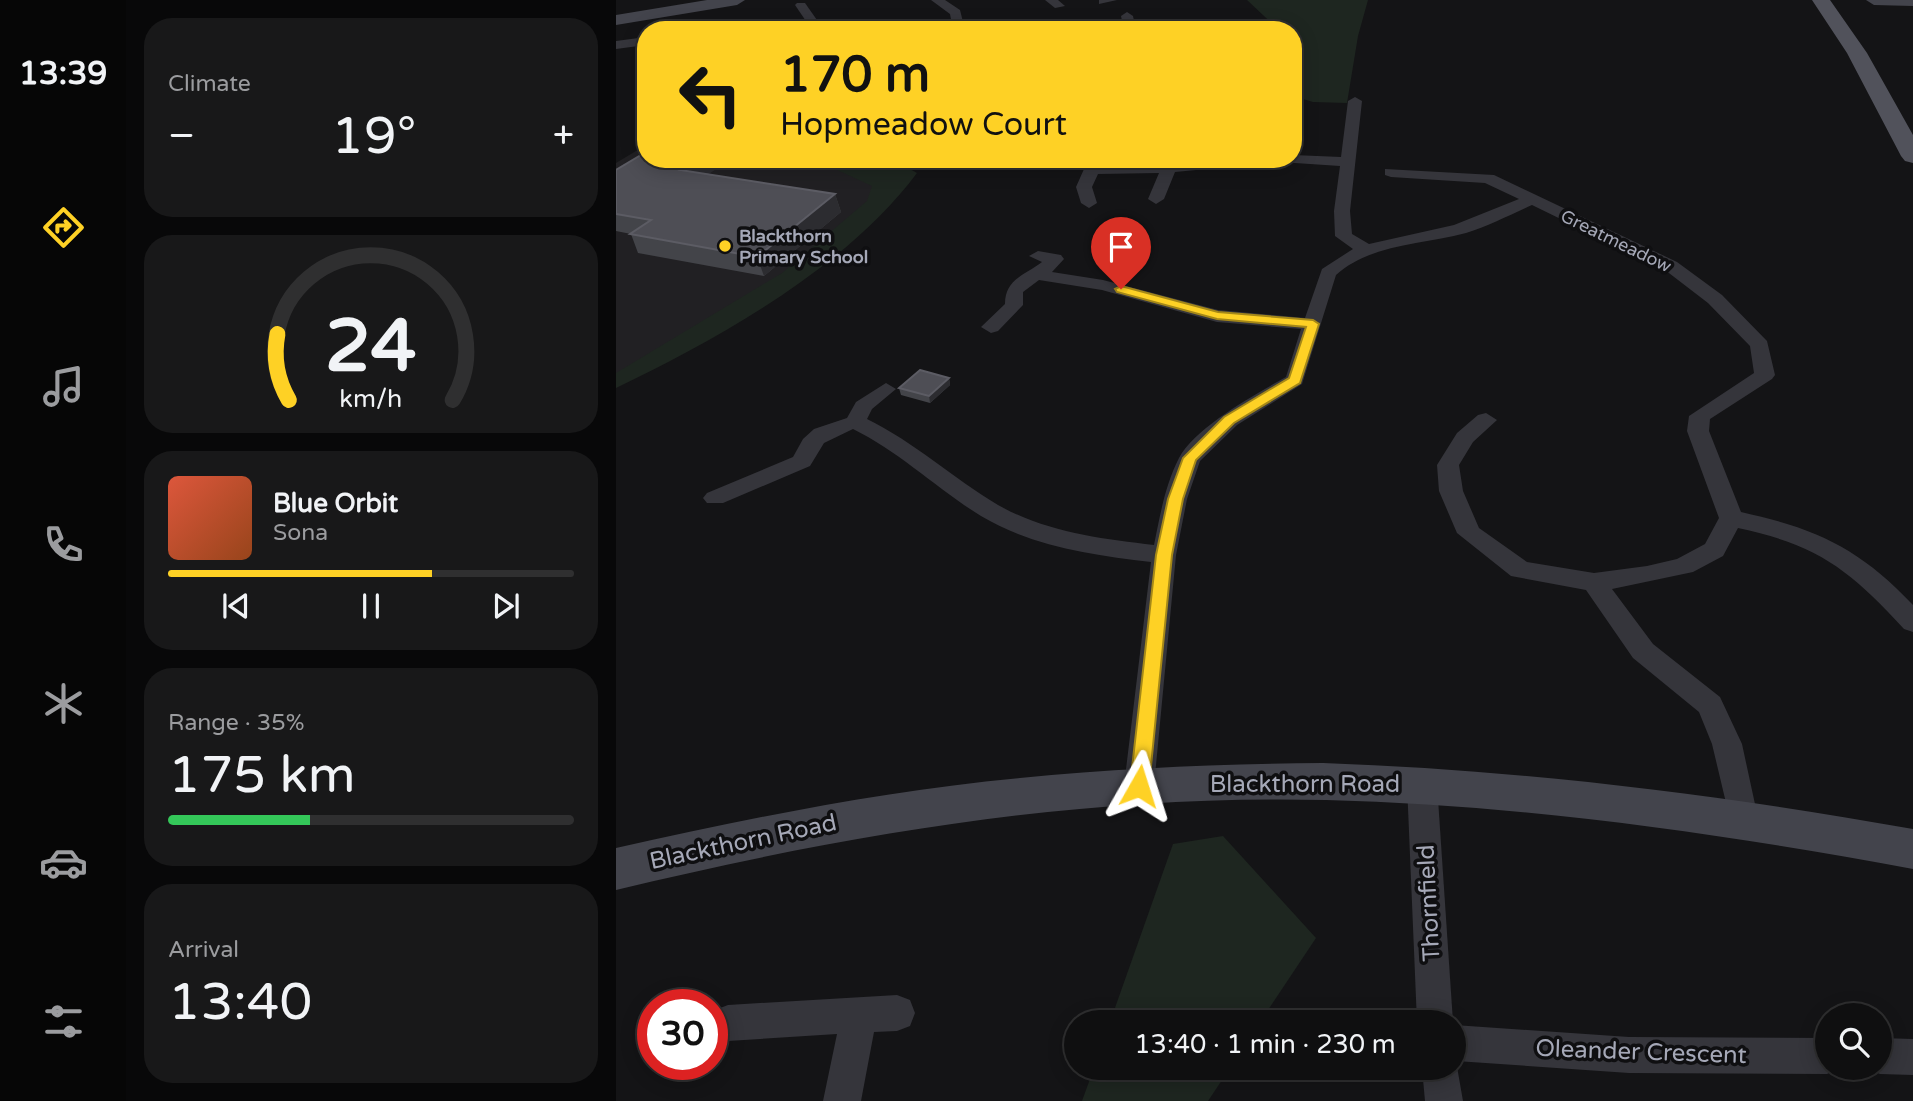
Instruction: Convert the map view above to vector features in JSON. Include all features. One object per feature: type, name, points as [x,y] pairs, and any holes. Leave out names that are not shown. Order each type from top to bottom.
[{"type":"main road","points":[[1821,0],[1857,53],[1913,156]]},
{"type":"street","points":[[616,20],[697,3],[737,0]]},
{"type":"street","points":[[1874,0],[1913,1]]},
{"type":"street","points":[[942,1],[956,13],[956,21]]},
{"type":"street","points":[[801,5],[812,21]]},
{"type":"street","points":[[1127,16],[1128,21]]},
{"type":"street","points":[[616,45],[637,42]]},
{"type":"street","points":[[1355,101],[1342,211],[1344,236],[1366,249]]},
{"type":"street","points":[[1302,160],[1348,162]]},
{"type":"street","points":[[1089,203],[1084,187],[1090,168]]},
{"type":"street","points":[[1156,199],[1168,168]]},
{"type":"street","name":"Greatmeadow","points":[[1391,173],[1496,172],[1530,200],[1671,266],[1715,299],[1760,345],[1765,375],[1700,416],[1698,431],[1731,518]]},
{"type":"street","points":[[1139,786],[1164,555],[1175,499],[1190,458],[1229,420],[1295,380],[1328,273],[1334,267],[1366,249],[1461,228],[1530,200]]},
{"type":"street","points":[[990,327],[1014,305],[1014,291],[1022,280],[1039,266],[1217,316],[1313,324]]},
{"type":"street","points":[[855,422],[863,406],[886,389]]},
{"type":"street","points":[[1486,420],[1465,438],[1448,465],[1451,491],[1469,533],[1520,570],[1594,582],[1647,575],[1684,566],[1714,551],[1731,518],[1774,527],[1819,544],[1853,563],[1913,622]]},
{"type":"street","points":[[715,498],[802,461],[808,444],[828,428],[855,422],[884,434],[929,471],[1012,523],[1088,546],[1164,555]]},
{"type":"street","points":[[1594,582],[1643,651],[1710,705],[1727,744],[1743,818]]},
{"type":"street","name":"Blackthorn Road","points":[[616,869],[878,815],[1139,786],[1312,782],[1422,784],[1542,793],[1743,818],[1913,849]]},
{"type":"street","name":"Thornfield","points":[[1422,784],[1434,1010]]},
{"type":"street","points":[[728,1023],[897,1013]]},
{"type":"street","points":[[842,1101],[859,1015]]},
{"type":"street","name":"Oleander Crescent","points":[[1466,1045],[1629,1055],[1815,1056]]},
{"type":"street","points":[[1892,1056],[1913,1056]]},
{"type":"street","points":[[1441,1080],[1444,1101]]},
{"type":"shaded area","points":[[1247,0],[1368,0],[1358,36],[1347,103],[1313,102],[1302,99],[1302,21],[1269,21]]},
{"type":"shaded area","name":"Blackthorn Primary School","points":[[637,150],[637,168],[858,168],[899,181],[866,219],[616,381],[616,163]]},
{"type":"shaded area","points":[[908,168],[917,173],[888,207],[855,239],[779,297],[697,347],[616,388],[616,373],[782,273],[867,201],[872,186],[835,169]]},
{"type":"shaded area","points":[[1223,836],[1316,938],[1268,1010],[1114,1010],[1173,844]]},
{"type":"shaded area","points":[[1090,1080],[1222,1080],[1208,1101],[1082,1101]]},
{"type":"building","name":"Blackthorn Primary School","points":[[637,157],[637,168],[683,168],[680,170],[835,194],[757,257],[630,234],[651,220],[616,214],[616,170]]},
{"type":"building","points":[[920,370],[949,378],[929,396],[899,388]]},
{"type":"place","name":"Blackthorn Primary School","points":[[725,246]]},
{"type":"route","points":[[1121,289],[1217,316],[1313,324],[1295,380],[1229,420],[1190,458],[1175,499],[1164,555],[1139,786]]}]
